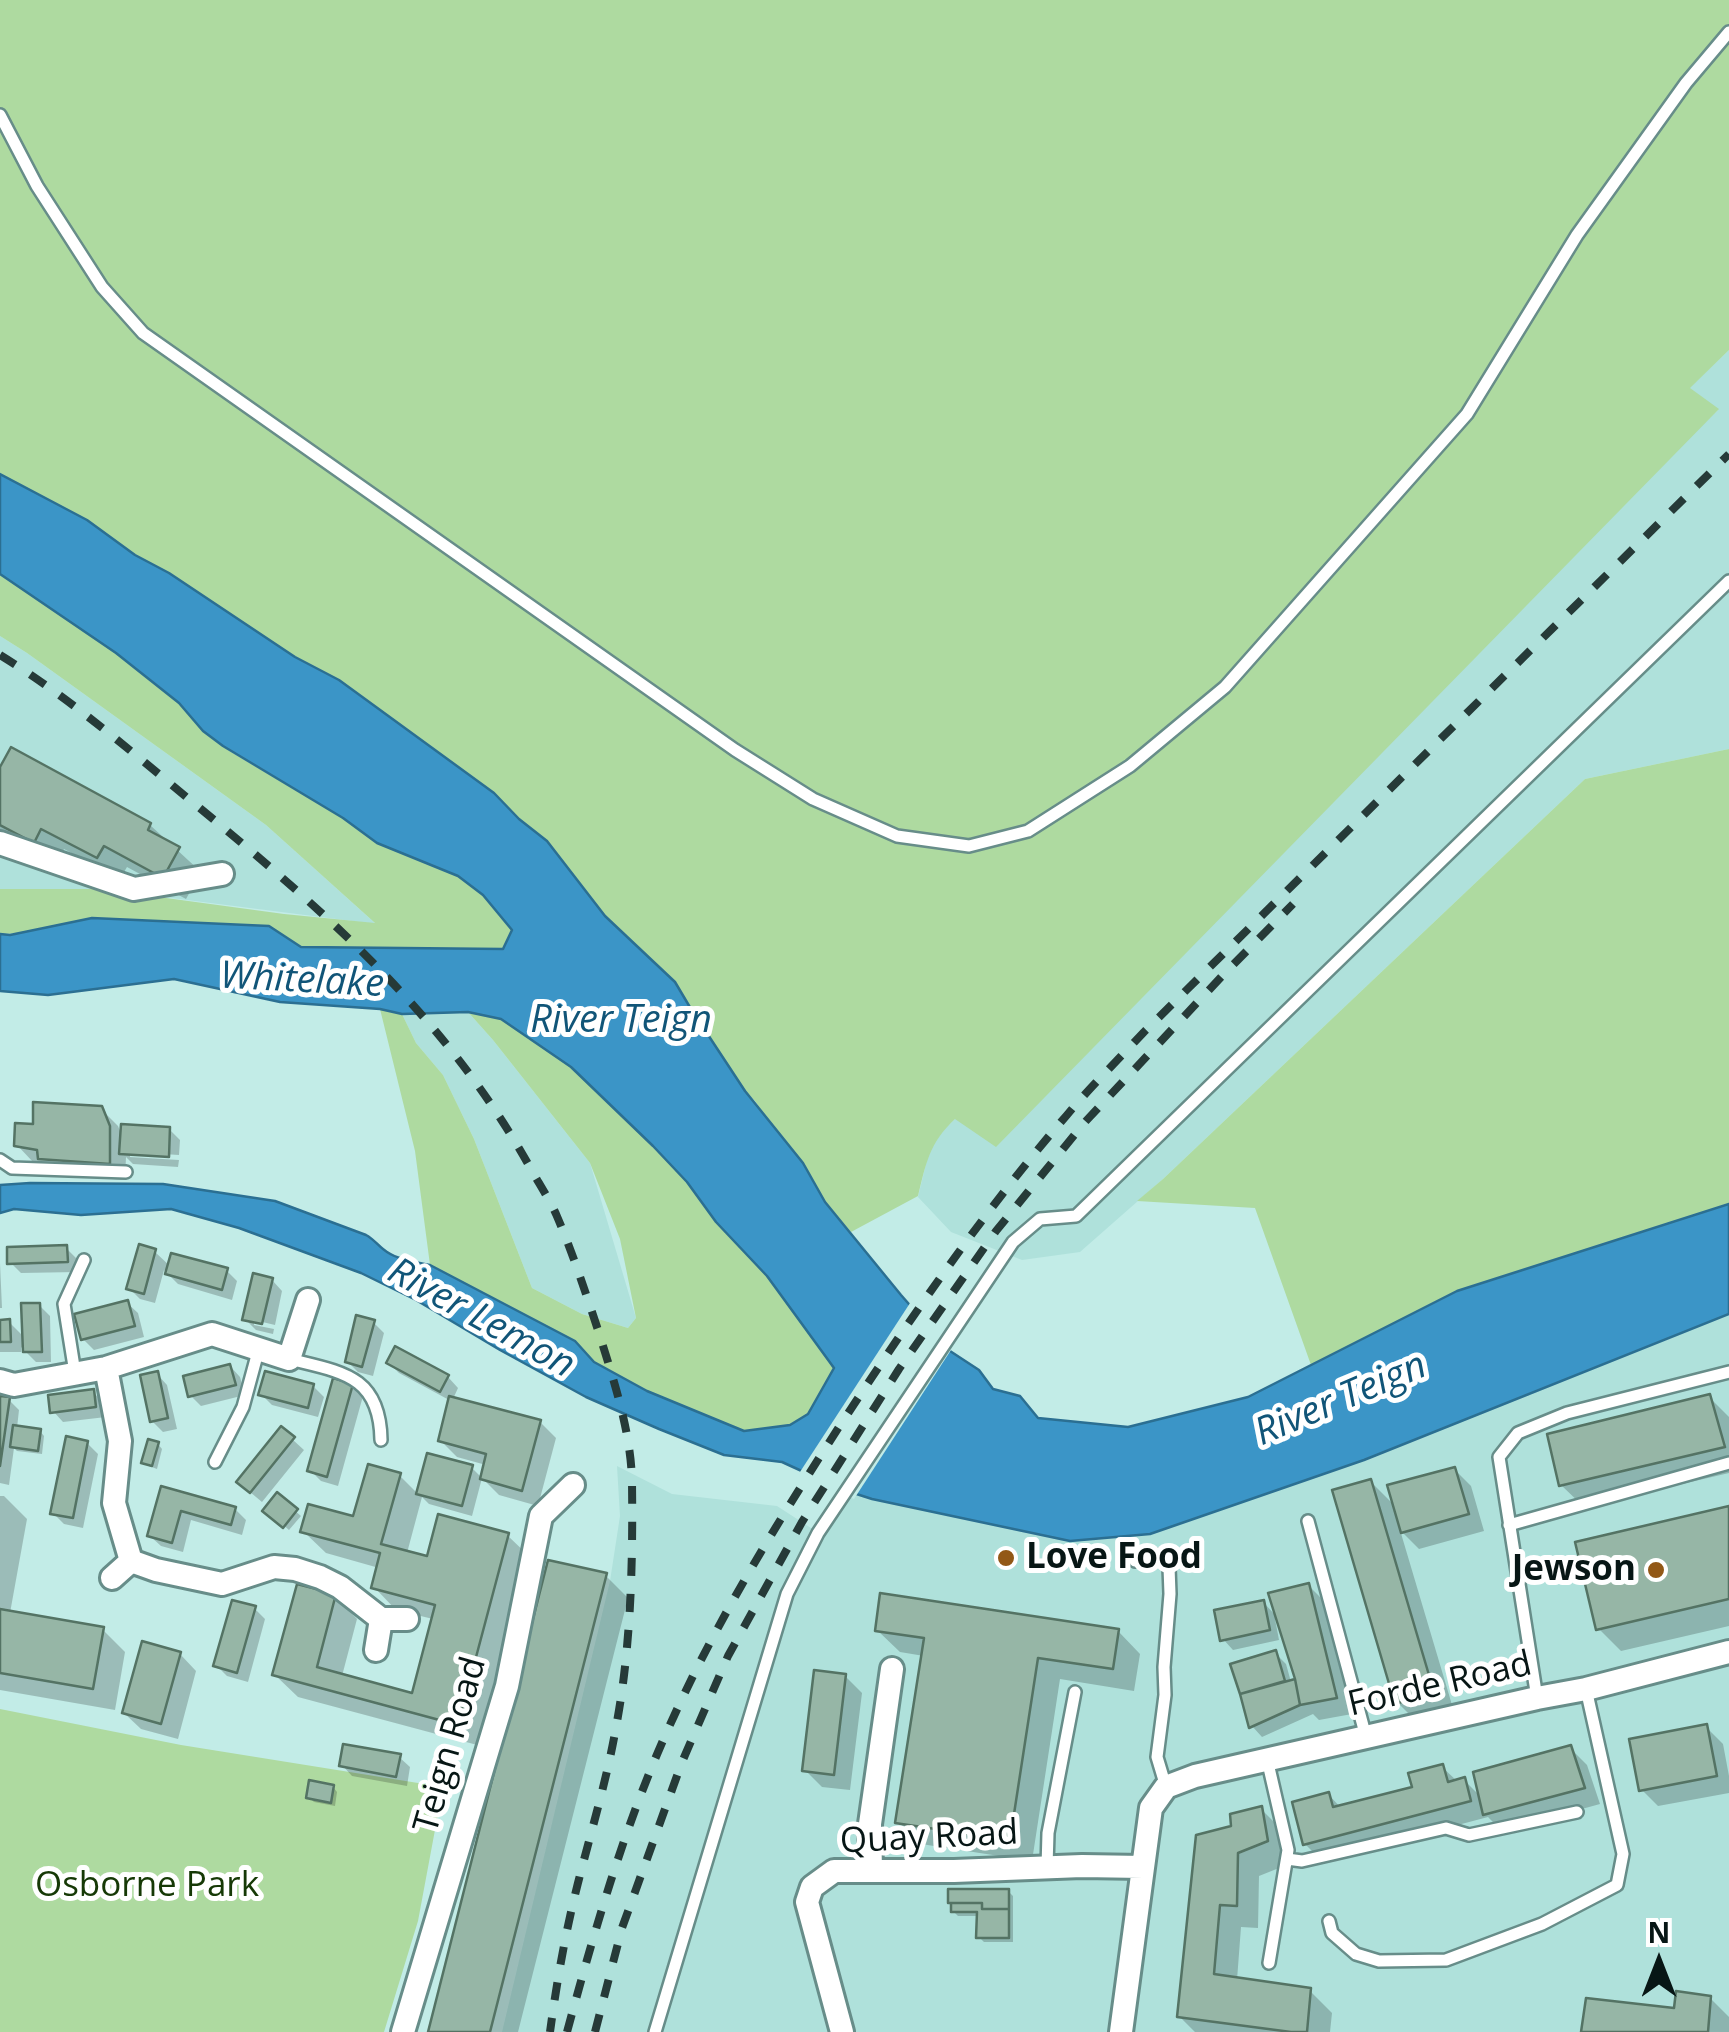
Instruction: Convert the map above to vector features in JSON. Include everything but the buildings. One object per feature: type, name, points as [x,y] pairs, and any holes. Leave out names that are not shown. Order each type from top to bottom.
[{"type":"street","points":[[0,843],[134,888],[222,874]]},
{"type":"street","points":[[0,1381],[14,1385],[106,1368],[212,1334],[288,1359],[308,1300]]},
{"type":"street","points":[[106,1368],[120,1442],[114,1503],[132,1562]]},
{"type":"street","name":"Teign Road","points":[[403,2032],[507,1686],[541,1516],[573,1485]]},
{"type":"street","points":[[112,1578],[132,1562]]},
{"type":"street","points":[[132,1562],[222,1584],[274,1567],[295,1569],[340,1587],[382,1619],[407,1619]]},
{"type":"street","points":[[376,1650],[382,1619]]},
{"type":"street","name":"Forde Road","points":[[1166,1786],[1266,1759],[1586,1689],[1729,1652]]},
{"type":"street","points":[[871,1870],[870,1824],[892,1669]]},
{"type":"street","points":[[1120,2032],[1151,1808],[1166,1786]]},
{"type":"street","name":"Quay Road","points":[[842,2032],[806,1902],[812,1887],[834,1872],[1142,1867]]},
{"type":"lane","points":[[0,115],[37,186],[102,287],[143,333],[735,750],[813,799],[897,836],[969,846],[1028,831],[1130,766],[1225,687],[1467,414],[1578,235],[1686,83],[1729,32]]},
{"type":"lane","points":[[655,2032],[786,1594],[818,1533],[1012,1242],[1040,1219],[1076,1216],[1729,581]]},
{"type":"lane","points":[[0,1160],[12,1168],[126,1172]]},
{"type":"lane","points":[[75,1373],[64,1304],[84,1260]]},
{"type":"lane","points":[[215,1462],[243,1407],[259,1348]]},
{"type":"lane","points":[[288,1359],[348,1374],[364,1387],[381,1419],[381,1440]]},
{"type":"lane","points":[[1538,1698],[1499,1457],[1518,1433],[1567,1412],[1729,1372]]},
{"type":"lane","points":[[1510,1525],[1729,1464]]},
{"type":"lane","points":[[1308,1521],[1366,1737]]},
{"type":"lane","points":[[1135,1561],[1164,1554],[1169,1567],[1165,1695],[1157,1757],[1166,1786]]},
{"type":"lane","points":[[1328,1922],[1332,1934],[1356,1954],[1380,1961],[1446,1960],[1542,1924],[1617,1886],[1623,1854],[1586,1689]]},
{"type":"lane","points":[[1046,1867],[1048,1833],[1075,1692]]},
{"type":"lane","points":[[1266,1759],[1288,1850],[1270,1963]]},
{"type":"lane","points":[[1287,1858],[1302,1861],[1446,1828],[1468,1836],[1578,1812]]},
{"type":"shaded area","points":[[1729,350],[1729,749],[1585,779],[1163,1179],[1080,1252],[1022,1260],[951,1232],[918,1197],[929,1151],[941,1132],[1718,410],[1689,388]]},
{"type":"shaded area","points":[[0,636],[266,825],[376,924],[100,889],[0,889]]},
{"type":"shaded area","points":[[468,1012],[590,1163],[636,1318],[628,1328],[582,1314],[532,1288],[474,1139],[443,1075],[416,1043],[402,1014]]},
{"type":"shaded area","points":[[1729,1314],[1729,2032],[502,2032],[610,1581],[620,1516],[617,1466],[672,1494],[777,1506],[814,1530],[841,1489],[1070,1541],[1150,1534],[1364,1460]]},
{"type":"green space","points":[[0,0],[1729,0],[1729,350],[1690,388],[1719,409],[996,1147],[955,1119],[934,1145],[918,1196],[851,1232],[745,1091],[675,982],[605,916],[547,841],[494,793],[339,680],[295,657],[87,520],[0,474]]},
{"type":"green space","points":[[0,574],[116,653],[179,703],[203,731],[231,752],[343,818],[377,843],[458,876],[483,895],[512,930],[504,949],[300,947],[269,926],[0,934],[0,889],[100,889],[375,923],[266,825],[0,636]]},
{"type":"green space","points":[[1729,749],[1729,1204],[1457,1291],[1311,1365],[1255,1208],[1137,1201],[1585,779]]},
{"type":"green space","points":[[380,1009],[402,1014],[416,1043],[443,1075],[474,1139],[532,1288],[582,1314],[628,1328],[636,1318],[620,1239],[590,1163],[468,1012],[501,1019],[571,1067],[687,1182],[716,1222],[767,1276],[834,1367],[808,1414],[790,1425],[744,1431],[647,1391],[594,1362],[575,1341],[430,1265],[415,1151]]},
{"type":"green space","name":"Osborne Park","points":[[0,1709],[181,1745],[443,1787],[418,1921],[384,2032],[0,2032]]},
{"type":"water","points":[[0,474],[87,520],[295,657],[339,680],[494,793],[547,841],[605,916],[675,982],[745,1091],[803,1163],[825,1202],[901,1295],[950,1351],[979,1370],[993,1389],[1020,1396],[1038,1418],[1128,1427],[1248,1397],[1457,1291],[1729,1204],[1729,1314],[1364,1460],[1150,1534],[1070,1541],[872,1499],[782,1462],[724,1455],[586,1397],[361,1273],[239,1228],[171,1209],[81,1215],[14,1209],[0,1213],[0,1185],[30,1183],[163,1184],[275,1201],[366,1235],[397,1257],[430,1265],[575,1341],[594,1362],[647,1391],[744,1431],[790,1425],[808,1414],[834,1368],[767,1276],[653,1146],[571,1067],[501,1019],[468,1012],[402,1014],[280,1002],[174,979],[48,995],[0,991],[0,934],[92,918],[269,926],[301,947],[503,949],[512,930],[483,895],[458,876],[377,843],[343,818],[223,746],[203,731],[179,703],[116,653],[0,574]]},
{"type":"pier","points":[[912,1300],[953,1347],[854,1499],[798,1475]]},
{"type":"railway","points":[[567,2032],[627,1832],[692,1678],[751,1568],[817,1462],[976,1228],[1076,1104],[1144,1032],[1729,454]]},
{"type":"railway","points":[[0,655],[149,766],[292,887],[382,972],[424,1017],[499,1116],[562,1228],[598,1330],[625,1424],[631,1463],[632,1543],[621,1697],[570,1917],[550,2032]]},
{"type":"railway","points":[[595,2032],[622,1928],[682,1762],[728,1656],[802,1522],[899,1369],[996,1231],[1085,1122],[1293,904]]},
{"type":"place","name":"Love Food","points":[[1006,1558]]},
{"type":"place","name":"Jewson","points":[[1656,1570]]},
{"type":"water label","name":"Whitelake","points":[[302,981]]},
{"type":"water label","name":"River Teign","points":[[621,1021]]},
{"type":"water label","name":"River Lemon","points":[[481,1319]]},
{"type":"water label","name":"River Teign","points":[[1341,1400]]}]
